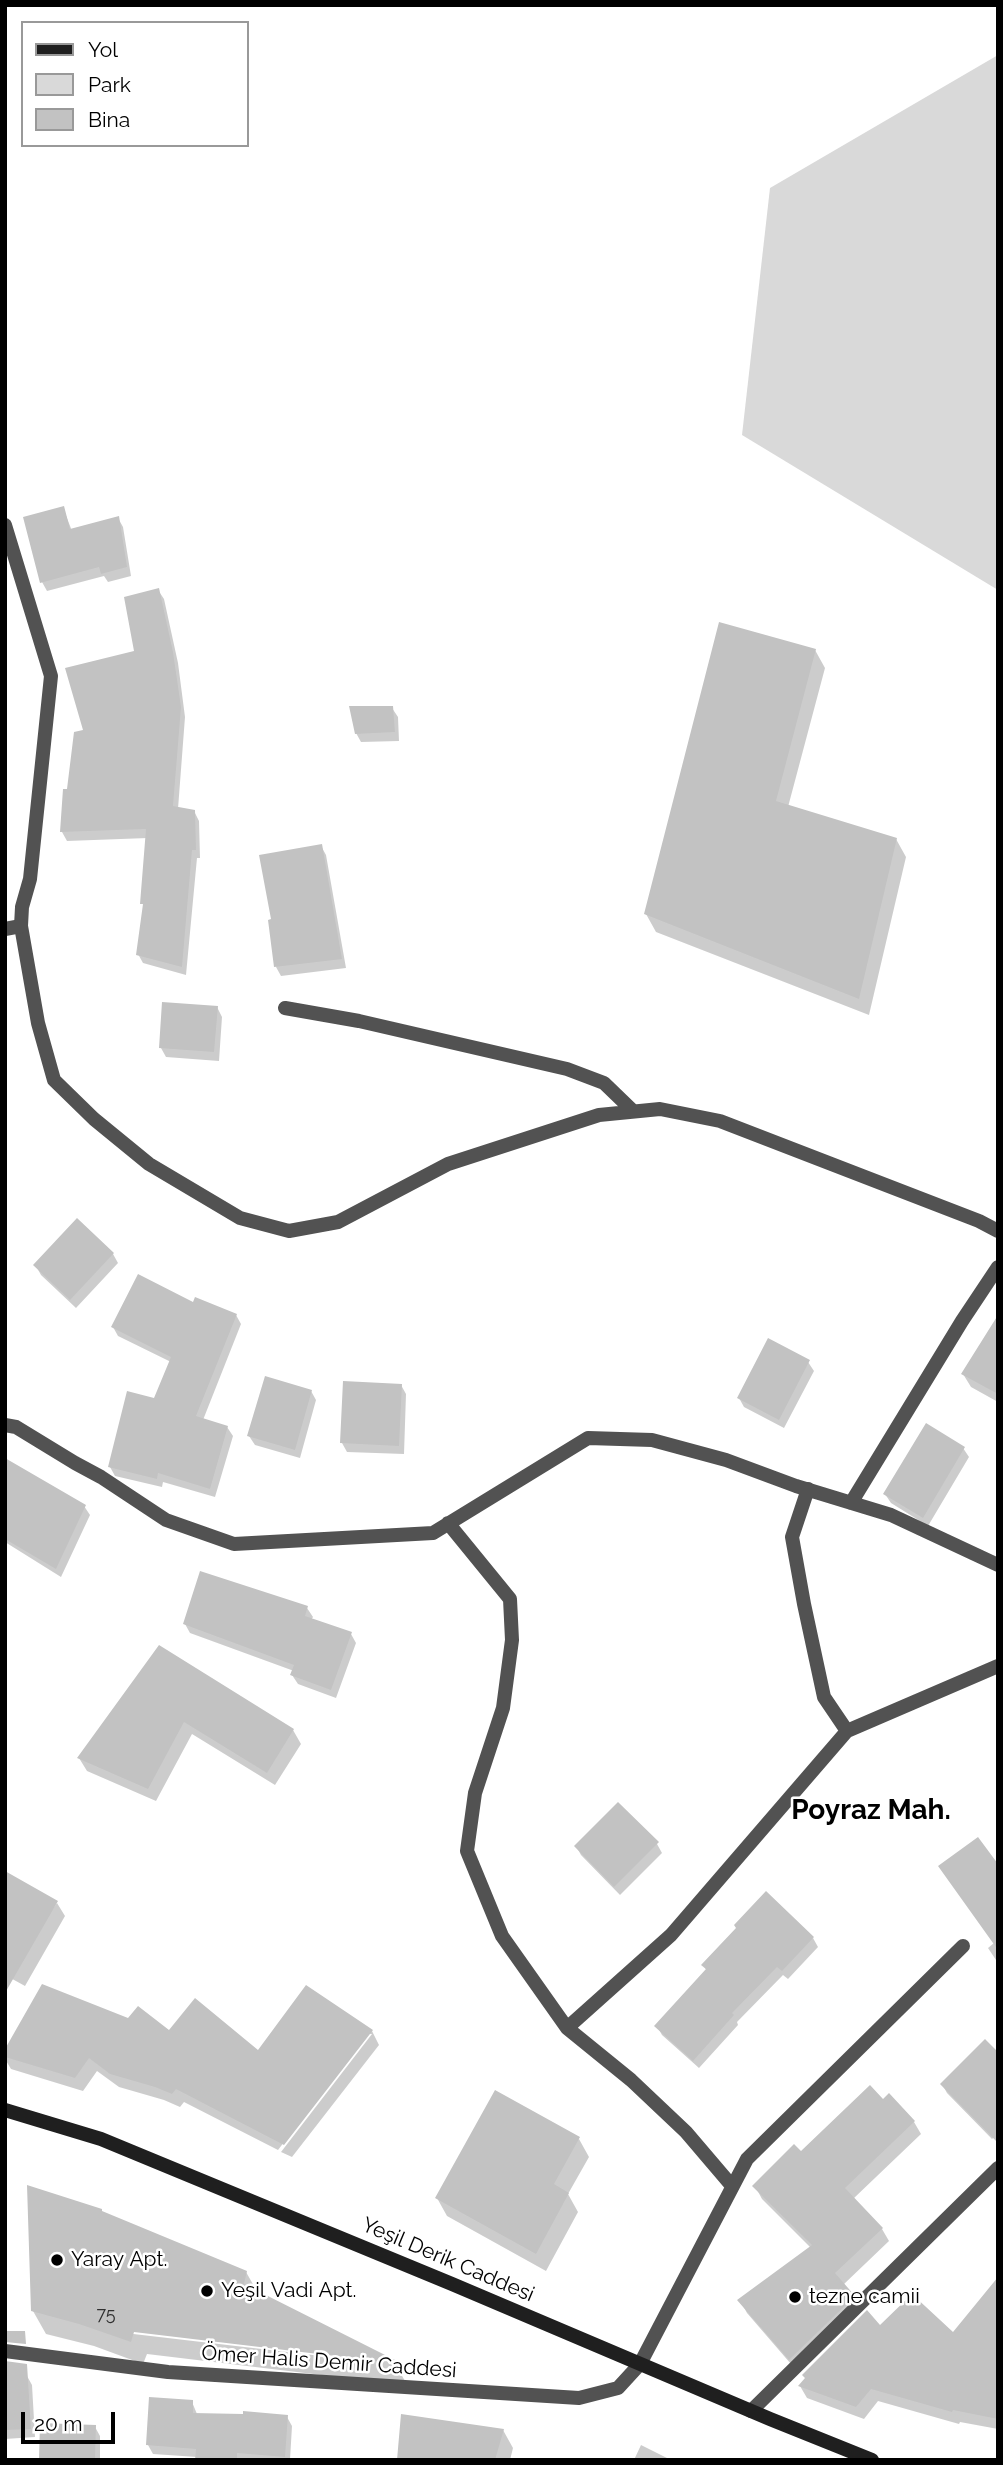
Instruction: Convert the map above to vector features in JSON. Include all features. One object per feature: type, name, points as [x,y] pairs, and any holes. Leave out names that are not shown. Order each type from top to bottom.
[{"type":"main road","name":"Yeşil Derik Caddesi","points":[[5,2110],[101,2139],[872,2460]]},
{"type":"street","points":[[5,525],[51,676],[35,840],[21,926],[38,1023],[54,1080],[94,1119],[149,1164],[240,1218],[289,1231],[338,1222],[448,1164],[599,1115],[660,1109],[720,1121],[979,1221],[998,1231]]},
{"type":"street","points":[[5,929],[21,926]]},
{"type":"street","points":[[285,1008],[359,1021],[567,1069],[604,1083],[633,1111]]},
{"type":"street","points":[[851,1503],[998,1267]]},
{"type":"street","points":[[5,1425],[16,1427],[101,1477],[166,1520],[234,1544],[433,1533],[587,1438],[652,1440],[726,1460],[891,1515],[998,1565]]},
{"type":"street","points":[[808,1489],[792,1537],[824,1697],[847,1731]]},
{"type":"street","points":[[448,1524],[510,1598],[512,1640],[503,1708],[475,1793],[467,1851],[502,1936],[567,2028],[631,2080],[687,2132],[732,2186]]},
{"type":"street","points":[[567,2028],[671,1935],[847,1731],[998,1666]]},
{"type":"street","name":"Ömer Halis Demir Caddesi","points":[[5,2351],[169,2372],[579,2399],[618,2388],[640,2364],[747,2159],[963,1946]]},
{"type":"street","points":[[751,2411],[998,2168]]},
{"type":"green space","points":[[998,55],[998,590],[742,435],[770,188]]},
{"type":"building","points":[[64,506],[70,529],[119,516],[127,567],[101,574],[99,567],[40,583],[23,517]]},
{"type":"building","points":[[159,588],[173,652],[181,707],[173,806],[195,810],[196,850],[192,850],[182,967],[136,955],[143,904],[140,904],[146,829],[60,832],[63,789],[67,789],[74,732],[83,730],[65,668],[134,651],[124,597]]},
{"type":"building","points":[[719,622],[816,649],[776,801],[897,838],[859,999],[644,914]]},
{"type":"building","points":[[349,706],[393,706],[395,732],[355,734]]},
{"type":"building","points":[[322,844],[342,959],[274,967],[268,920],[271,919],[259,855]]},
{"type":"building","points":[[162,1002],[218,1006],[214,1052],[159,1048]]},
{"type":"building","points":[[77,1218],[114,1253],[70,1300],[33,1265]]},
{"type":"building","points":[[138,1274],[193,1302],[195,1297],[237,1314],[196,1416],[228,1426],[210,1489],[158,1473],[157,1479],[108,1467],[127,1391],[154,1398],[171,1357],[111,1327]]},
{"type":"building","points":[[998,1315],[998,1394],[961,1374]]},
{"type":"building","points":[[768,1338],[810,1360],[779,1420],[737,1398]]},
{"type":"building","points":[[265,1376],[312,1390],[295,1450],[247,1436]]},
{"type":"building","points":[[343,1381],[402,1384],[399,1446],[340,1443]]},
{"type":"building","points":[[926,1423],[965,1447],[923,1518],[883,1494]]},
{"type":"building","points":[[5,1458],[86,1505],[56,1569],[5,1539]]},
{"type":"building","points":[[200,1571],[308,1606],[305,1616],[352,1632],[331,1690],[290,1675],[294,1665],[183,1624]]},
{"type":"building","points":[[159,1645],[294,1729],[267,1773],[184,1722],[148,1789],[77,1758]]},
{"type":"building","points":[[618,1802],[659,1842],[614,1887],[574,1846]]},
{"type":"building","points":[[978,1837],[998,1864],[998,1950],[938,1866]]},
{"type":"building","points":[[5,1871],[58,1901],[5,1993]]},
{"type":"building","points":[[766,1891],[814,1937],[782,1971],[777,1967],[732,2013],[734,2015],[693,2061],[654,2026],[706,1969],[701,1965]]},
{"type":"building","points":[[42,1984],[128,2018],[138,2006],[169,2030],[195,1998],[258,2050],[306,1985],[373,2030],[284,2145],[176,2089],[172,2094],[110,2074],[89,2058],[75,2078],[5,2057],[5,2049]]},
{"type":"building","points":[[985,2039],[998,2052],[998,2143],[940,2084]]},
{"type":"building","points":[[870,2085],[883,2099],[889,2093],[915,2121],[845,2188],[883,2228],[835,2273],[855,2296],[789,2360],[737,2300],[812,2245],[752,2186],[794,2144],[801,2151]]},
{"type":"building","points":[[495,2090],[580,2137],[554,2184],[569,2193],[536,2254],[435,2198]]},
{"type":"building","points":[[27,2185],[102,2209],[247,2271],[244,2284],[395,2360],[394,2363],[134,2332],[131,2342],[31,2311]]},
{"type":"building","points":[[998,2277],[998,2419],[953,2410],[952,2412],[871,2389],[856,2407],[798,2386],[805,2378],[802,2375],[867,2310],[880,2325],[912,2294],[953,2332]]},
{"type":"building","points":[[5,2331],[25,2331],[26,2344],[5,2342]]},
{"type":"building","points":[[5,2361],[27,2364],[31,2429],[5,2430]]},
{"type":"building","points":[[149,2397],[193,2400],[193,2413],[243,2414],[243,2411],[288,2415],[285,2457],[237,2453],[237,2460],[195,2460],[196,2449],[146,2445]]},
{"type":"building","points":[[401,2414],[504,2429],[495,2460],[397,2460]]},
{"type":"building","points":[[40,2423],[96,2425],[95,2460],[39,2460]]},
{"type":"place","name":"Yaray Apt.","points":[[57,2260]]},
{"type":"place","name":"Yeşil Vadi Apt.","points":[[207,2291]]},
{"type":"place","name":"tezne camii","points":[[795,2297]]},
{"type":"district","name":"Poyraz Mah.","points":[[871,1811]]}]
